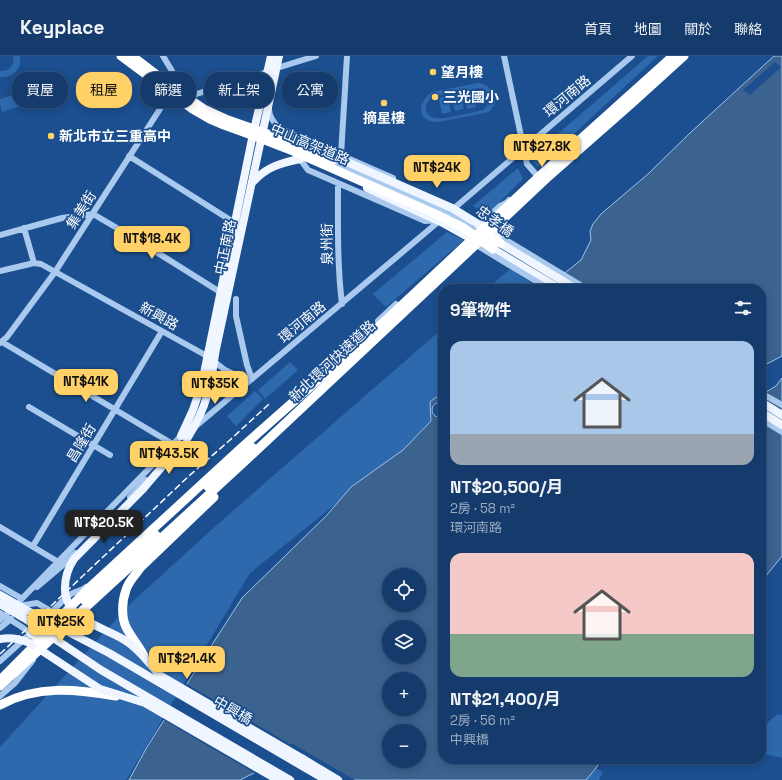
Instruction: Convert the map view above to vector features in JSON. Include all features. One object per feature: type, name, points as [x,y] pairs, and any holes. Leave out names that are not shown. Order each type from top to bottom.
[{"type":"highway","name":"中山高架道路","points":[[121,56],[205,117],[288,149],[496,242]]},
{"type":"highway","name":"中山高架道路","points":[[132,56],[204,109],[228,120],[282,139],[454,216],[496,242]]},
{"type":"highway","name":"新北環河快速道路","points":[[0,674],[38,640],[90,586],[246,444],[387,319],[539,177],[673,56]]},
{"type":"highway","name":"新北環河快速道路","points":[[0,685],[242,464],[550,176],[684,56]]},
{"type":"highway","points":[[0,685],[38,649],[38,640],[94,591],[370,339],[480,236],[504,209],[506,203]]},
{"type":"highway","points":[[146,659],[126,628],[123,607],[126,589],[141,567],[214,497],[242,464]]},
{"type":"highway","points":[[0,680],[76,602],[83,590]]},
{"type":"highway","points":[[0,705],[24,696],[57,690],[71,690],[138,700]]},
{"type":"main road","name":"忠孝橋","points":[[115,56],[140,75]]},
{"type":"main road","name":"忠孝橋","points":[[138,56],[159,72]]},
{"type":"main road","name":"中正南路","points":[[267,72],[271,56]]},
{"type":"main road","name":"中正南路","points":[[274,83],[279,56]]},
{"type":"main road","name":"忠孝橋","points":[[196,99],[224,114],[255,126],[279,131],[294,139],[452,208],[553,284]]},
{"type":"main road","name":"忠孝橋","points":[[184,108],[204,120],[230,132],[278,149],[441,222],[477,242],[496,242],[567,284]]},
{"type":"main road","name":"中正南路","points":[[184,437],[198,397],[259,108]]},
{"type":"main road","name":"中正南路","points":[[184,437],[194,428],[208,396],[214,361],[269,108]]},
{"type":"main road","points":[[252,183],[258,176],[272,166],[300,159]]},
{"type":"main road","points":[[766,405],[782,415]]},
{"type":"main road","points":[[766,415],[782,425]]},
{"type":"main road","points":[[176,446],[143,489],[74,559],[66,574],[64,593],[67,602],[74,612],[87,621],[127,642],[146,659],[161,676],[338,780]]},
{"type":"main road","name":"中興橋","points":[[0,595],[109,653],[326,780]]},
{"type":"main road","points":[[0,604],[24,618],[101,670],[290,780]]},
{"type":"main road","points":[[0,639],[14,638],[30,643],[100,689],[145,703],[278,780]]},
{"type":"street","points":[[163,56],[173,72]]},
{"type":"street","points":[[267,72],[316,56]]},
{"type":"street","points":[[341,155],[347,56]]},
{"type":"street","points":[[504,56],[528,164],[543,182]]},
{"type":"street","name":"環河南路","points":[[194,428],[342,304],[632,56]]},
{"type":"street","points":[[506,203],[670,56]]},
{"type":"street","points":[[0,661],[69,623],[366,352],[480,236],[501,222],[543,182],[684,56]]},
{"type":"street","name":"集美街","points":[[1,343],[19,322],[54,272],[93,214],[160,108]]},
{"type":"street","points":[[269,108],[271,118],[279,131],[302,149],[449,212],[466,222],[480,236]]},
{"type":"street","points":[[279,131],[370,167],[447,203],[449,212]]},
{"type":"street","points":[[278,149],[292,152],[480,236]]},
{"type":"street","points":[[129,156],[235,223]]},
{"type":"street","points":[[300,159],[308,170],[425,221],[442,219]]},
{"type":"street","name":"泉州街","points":[[338,183],[339,285],[342,304]]},
{"type":"street","points":[[365,188],[373,195],[451,230],[541,284]]},
{"type":"street","points":[[403,211],[414,188]]},
{"type":"street","points":[[0,235],[62,218],[93,214],[220,292]]},
{"type":"street","points":[[0,271],[34,263],[24,228]]},
{"type":"street","points":[[52,612],[71,594],[83,590],[367,332],[461,243],[480,236]]},
{"type":"street","points":[[496,242],[501,237],[579,284]]},
{"type":"street","name":"新興路","points":[[34,263],[41,264],[207,356],[225,370],[241,378],[252,379]]},
{"type":"street","points":[[236,299],[236,316],[247,365],[252,379]]},
{"type":"street","name":"昌隆街","points":[[33,546],[162,331]]},
{"type":"street","points":[[1,343],[176,446]]},
{"type":"street","points":[[766,395],[782,405]]},
{"type":"street","points":[[29,407],[110,455]]},
{"type":"street","points":[[766,422],[782,432]]},
{"type":"street","points":[[0,628],[4,617],[21,598],[60,563],[184,437]]},
{"type":"street","points":[[4,617],[164,462],[176,446]]},
{"type":"street","points":[[154,524],[165,536]]},
{"type":"street","points":[[0,527],[60,563]]},
{"type":"street","points":[[0,586],[21,598]]},
{"type":"street","points":[[15,606],[21,598]]},
{"type":"street","points":[[15,606],[37,603],[69,623]]},
{"type":"street","points":[[4,617],[38,640]]},
{"type":"street","points":[[0,696],[14,683],[38,640]]},
{"type":"shaded area","points":[[13,56],[20,56],[20,65],[16,72],[12,72],[12,74],[9,76],[0,77],[0,71],[9,69],[12,65]]},
{"type":"shaded area","points":[[648,56],[658,56],[538,167],[530,158]]},
{"type":"shaded area","points":[[774,56],[782,56],[782,356],[766,364],[766,284],[551,284],[581,260],[591,240],[590,231],[593,224],[601,214],[648,174],[690,133]]},
{"type":"shaded area","points":[[478,83],[486,85],[492,91],[495,98],[495,103],[489,112],[438,122],[431,121],[422,115],[421,111],[424,101],[432,92]],"holes":[[[478,88],[486,90],[488,93],[489,98],[487,106],[483,110],[452,117],[434,118],[429,116],[426,104],[432,97]]]},
{"type":"shaded area","points":[[473,92],[476,107],[467,109],[464,94]]},
{"type":"shaded area","points":[[460,94],[464,109],[455,111],[451,95]]},
{"type":"shaded area","points":[[12,95],[12,108],[14,108],[2,112],[0,99]]},
{"type":"shaded area","points":[[448,96],[451,112],[442,114],[439,98]]},
{"type":"shaded area","points":[[518,168],[523,179],[482,219],[480,210],[473,206]]},
{"type":"shaded area","points":[[447,232],[464,240],[386,307],[373,294]]},
{"type":"shaded area","points":[[510,269],[532,284],[493,284]]},
{"type":"shaded area","points":[[438,332],[438,396],[430,403],[431,421],[419,437],[250,573],[126,780],[0,780],[0,747],[131,603],[219,523]]},
{"type":"shaded area","points":[[290,362],[298,370],[265,399],[258,390]]},
{"type":"shaded area","points":[[782,378],[782,556],[766,576],[766,392],[776,386]]},
{"type":"shaded area","points":[[255,391],[263,399],[236,426],[227,416]]},
{"type":"shaded area","points":[[438,396],[438,403],[435,404],[432,410],[435,416],[438,417],[438,764],[599,764],[596,768],[586,780],[269,780],[282,771],[258,771],[240,780],[129,780],[147,747],[242,598],[327,515],[351,487],[403,450],[431,421],[430,402]]},
{"type":"shaded area","points":[[778,714],[782,715],[782,758],[766,754],[766,725]]},
{"type":"shaded area","points":[[596,768],[603,772],[599,780],[586,780]]},
{"type":"pier","points":[[775,62],[781,67],[750,95],[743,90]]},
{"type":"pier","points":[[185,683],[355,780],[267,780],[272,767],[256,774],[162,719]]},
{"type":"railway","points":[[0,654],[190,475],[269,404]]},
{"type":"place","name":"望月樓","points":[[433,72]]},
{"type":"place","name":"三光國小","points":[[435,97]]},
{"type":"place","name":"摘星樓","points":[[384,103]]},
{"type":"place","name":"新北市立三重高中","points":[[51,136]]}]
